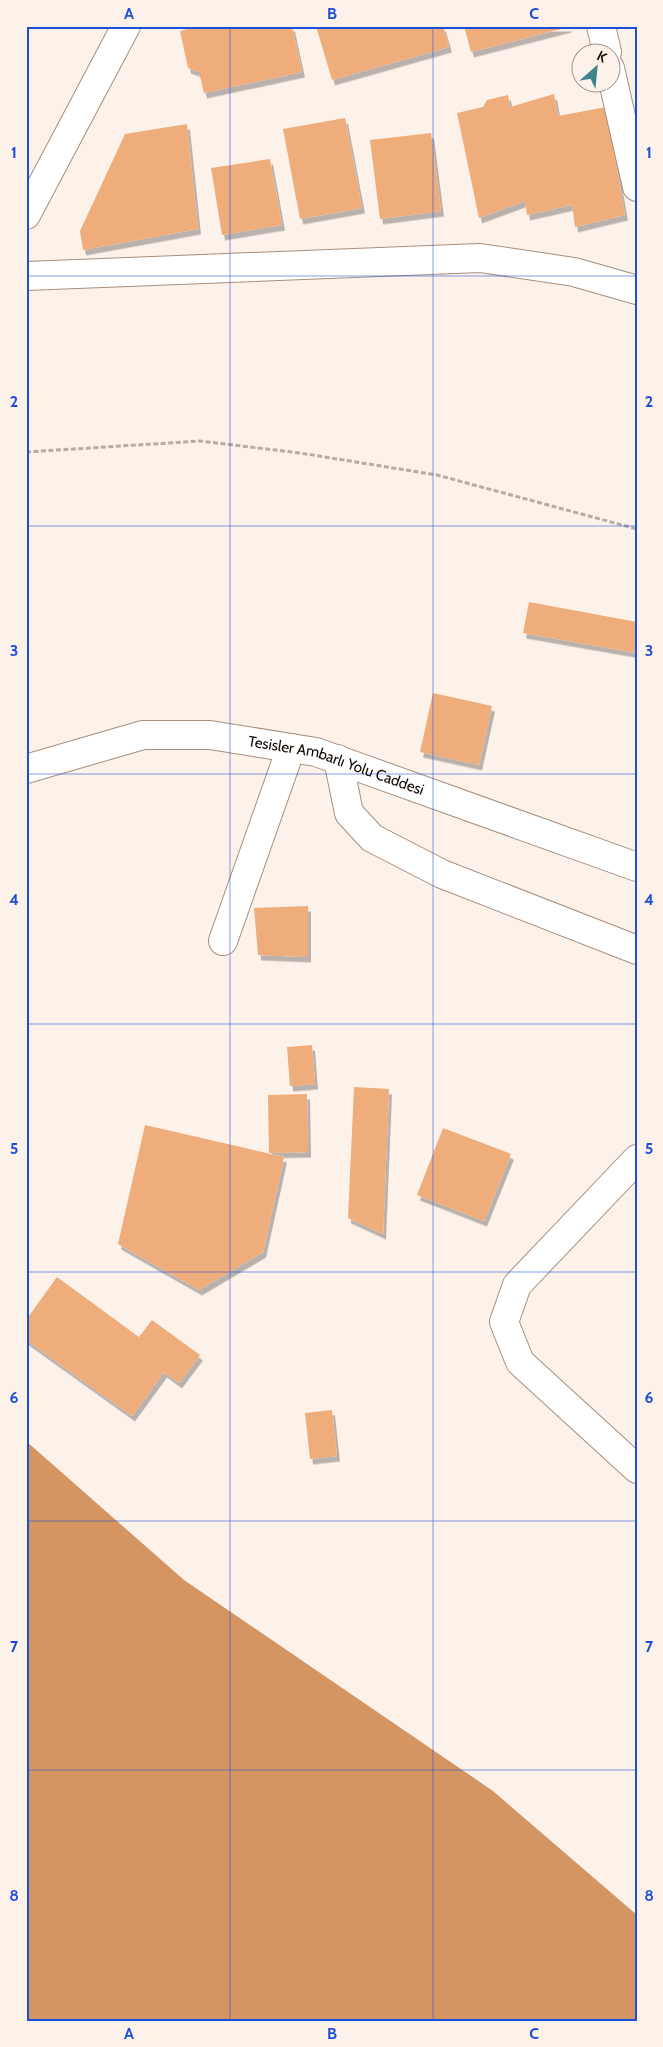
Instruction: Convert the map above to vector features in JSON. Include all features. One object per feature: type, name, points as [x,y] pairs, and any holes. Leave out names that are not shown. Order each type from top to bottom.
[{"type":"street","points":[[26,216],[126,26]]},
{"type":"street","points":[[601,26],[605,42]]},
{"type":"street","points":[[615,92],[637,187]]},
{"type":"street","points":[[26,276],[480,258],[574,272],[637,290]]},
{"type":"street","name":"Tesisler Ambarlı Yolu Caddesi","points":[[26,769],[143,735],[210,735],[316,752],[637,867]]},
{"type":"street","points":[[222,941],[291,748]]},
{"type":"street","points":[[338,759],[349,813],[372,838],[442,874],[637,950]]},
{"type":"street","points":[[637,1159],[517,1286],[504,1322],[520,1362],[637,1468]]},
{"type":"path","points":[[26,452],[200,441],[300,453],[437,475],[637,529]]},
{"type":"shaded area","points":[[26,1441],[184,1580],[493,1791],[637,1915],[637,2021],[26,2021]]},
{"type":"building","points":[[198,26],[292,26],[302,72],[204,93],[199,72],[188,68],[180,31]]},
{"type":"building","points":[[316,26],[443,26],[449,47],[332,80]]},
{"type":"building","points":[[464,26],[569,26],[569,27],[471,52]]},
{"type":"building","points":[[554,94],[558,116],[606,107],[625,215],[575,227],[572,205],[527,215],[525,201],[479,218],[457,113],[483,107],[487,100],[508,95],[510,107]]},
{"type":"building","points":[[345,118],[362,208],[300,219],[283,129]]},
{"type":"building","points":[[187,124],[198,229],[83,250],[80,231],[125,134]]},
{"type":"building","points":[[431,133],[441,211],[380,219],[370,140]]},
{"type":"building","points":[[270,159],[282,225],[222,235],[211,168]]},
{"type":"building","points":[[529,602],[637,622],[637,653],[523,633]]},
{"type":"building","points":[[433,693],[492,706],[479,765],[420,752]]},
{"type":"building","points":[[308,906],[308,957],[258,955],[254,908]]},
{"type":"building","points":[[312,1045],[315,1084],[290,1086],[287,1047]]},
{"type":"building","points":[[354,1087],[389,1089],[383,1234],[348,1218]]},
{"type":"building","points":[[307,1094],[308,1152],[269,1153],[268,1095]]},
{"type":"building","points":[[145,1125],[284,1157],[263,1252],[199,1290],[118,1244]]},
{"type":"building","points":[[443,1128],[511,1154],[484,1221],[417,1195]]},
{"type":"building","points":[[57,1277],[139,1337],[152,1320],[200,1355],[179,1383],[164,1372],[132,1416],[26,1340],[26,1320]]},
{"type":"building","points":[[332,1410],[337,1456],[310,1459],[305,1413]]}]
